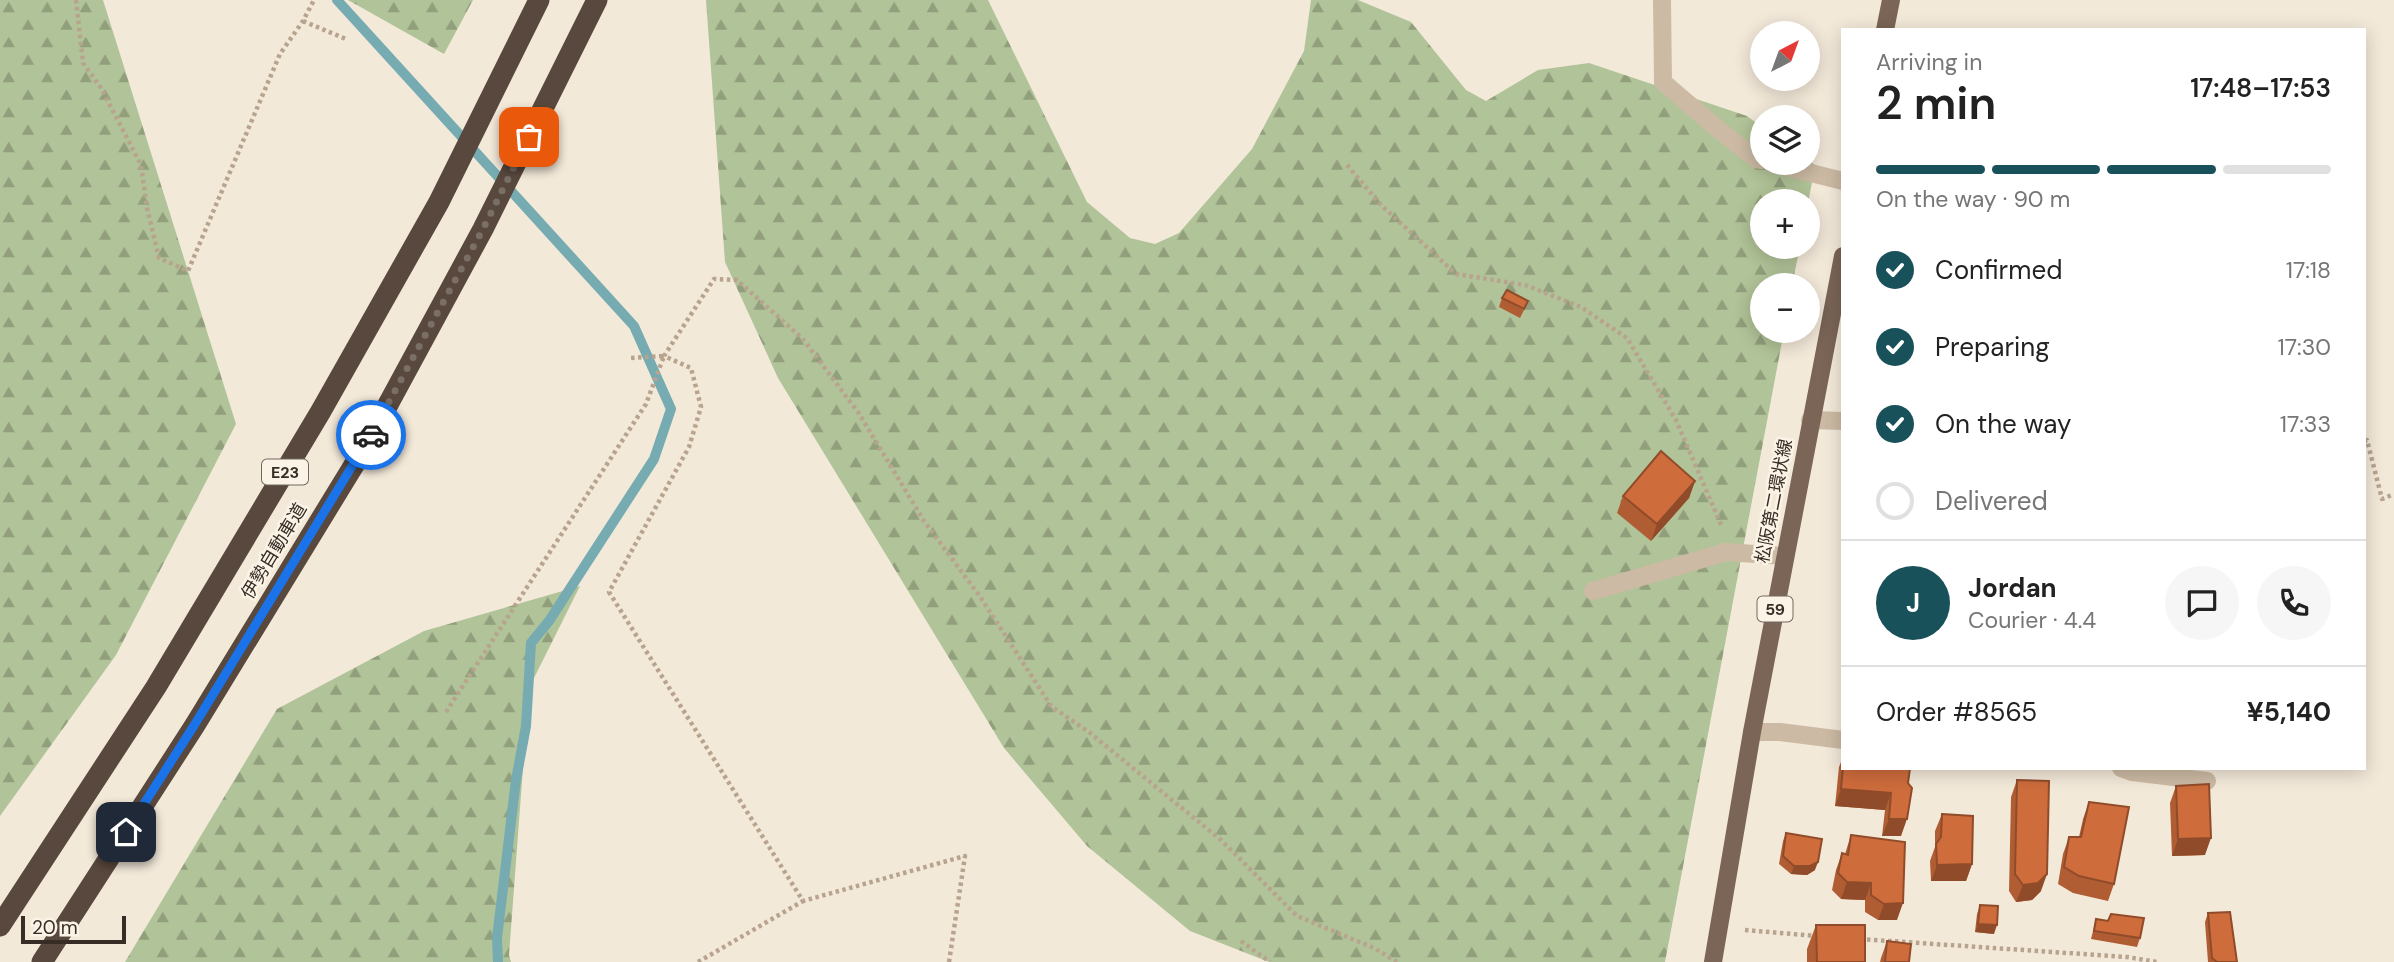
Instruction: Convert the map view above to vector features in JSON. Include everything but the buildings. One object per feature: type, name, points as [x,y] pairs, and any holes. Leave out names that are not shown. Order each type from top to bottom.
[{"type":"highway","name":"伊勢自動車道","points":[[0,926],[156,687],[321,411],[439,202],[539,0]]},
{"type":"highway","name":"伊勢自動車道","points":[[43,962],[195,724],[365,447],[483,229],[597,0]]},
{"type":"main road","points":[[1885,28],[1891,0]]},
{"type":"main road","name":"松阪第二環状線","points":[[1713,962],[1752,732],[1841,266]]},
{"type":"street","points":[[1662,0],[1662,82],[1750,154]]},
{"type":"street","points":[[1819,175],[1841,180]]},
{"type":"street","points":[[1810,420],[1841,421]]},
{"type":"street","points":[[1593,591],[1726,552],[1785,556]]},
{"type":"street","points":[[1752,732],[1780,732],[1841,740]]},
{"type":"street","points":[[2126,770],[2207,781]]},
{"type":"path","points":[[76,0],[83,63],[101,88],[141,165],[147,208],[159,258],[188,271],[280,54],[314,0]]},
{"type":"path","points":[[303,20],[346,39]]},
{"type":"path","points":[[1347,165],[1381,205],[1456,274],[1536,289],[1581,307],[1627,338],[1676,420],[1723,529],[1726,552]]},
{"type":"path","points":[[446,712],[646,404],[664,356],[714,279],[737,280],[802,338],[858,412],[924,521],[981,598],[1051,706],[1090,733],[1220,840],[1297,916],[1374,948],[1397,962]]},
{"type":"path","points":[[630,358],[664,356],[691,368],[701,407],[689,447],[609,592],[803,901]]},
{"type":"path","points":[[2366,440],[2382,499],[2394,494]]},
{"type":"path","points":[[698,962],[803,901],[965,856],[948,962]]},
{"type":"path","points":[[1719,927],[1829,937]]},
{"type":"path","points":[[1856,939],[2127,957],[2157,962]]},
{"type":"path","points":[[1241,941],[1270,962]]},
{"type":"green space","points":[[0,0],[103,0],[236,424],[116,655],[0,816]]},
{"type":"green space","points":[[348,0],[473,0],[444,54]]},
{"type":"green space","points":[[706,0],[988,0],[1087,202],[1130,238],[1155,244],[1179,233],[1252,149],[1304,51],[1311,0],[1358,0],[1411,22],[1466,90],[1486,101],[1538,70],[1589,63],[1750,118],[1750,175],[1813,175],[1811,189],[1750,189],[1750,259],[1797,259],[1795,273],[1750,273],[1750,343],[1782,343],[1665,962],[1269,962],[1190,931],[1087,846],[1004,748],[778,378],[725,262]]},
{"type":"green space","points":[[580,586],[529,688],[509,955],[511,962],[125,962],[277,709],[424,631]]},
{"type":"waterway","points":[[337,0],[634,326],[671,409],[654,459],[549,621],[531,643],[526,726],[516,780],[497,938],[498,962]]},
{"type":"way so far","points":[[371,435],[483,229],[529,137]]},
{"type":"route","points":[[126,832],[371,435]]}]
